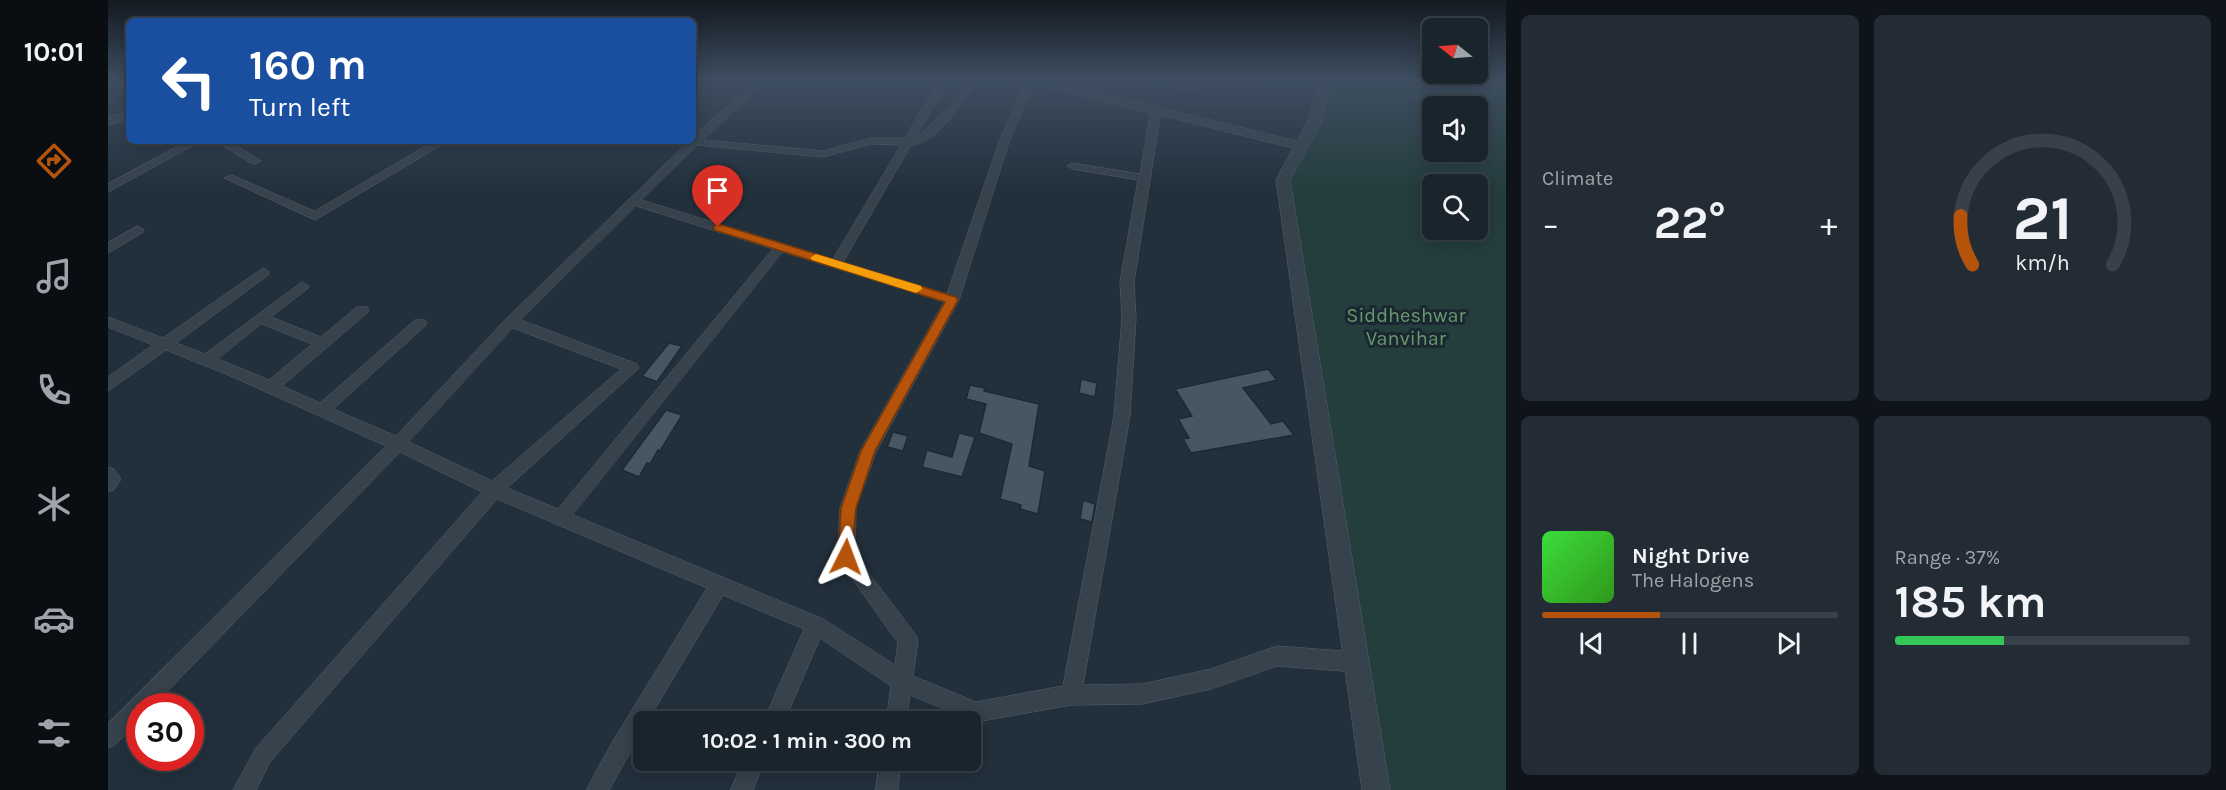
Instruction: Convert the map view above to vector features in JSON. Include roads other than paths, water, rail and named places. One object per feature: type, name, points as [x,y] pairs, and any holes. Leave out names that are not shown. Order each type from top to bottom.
[{"type":"street","points":[[696,140],[723,116]]},
{"type":"street","points":[[836,264],[922,116]]},
{"type":"street","points":[[696,142],[823,154],[871,141],[918,142],[946,116]]},
{"type":"street","points":[[897,711],[908,641],[846,557],[848,508],[868,451],[952,300],[1015,116]]},
{"type":"street","points":[[1071,695],[1122,417],[1129,318],[1126,282],[1155,116]]},
{"type":"street","points":[[1180,116],[1301,146]]},
{"type":"street","points":[[1316,116],[1283,180],[1376,790]]},
{"type":"street","points":[[108,121],[126,117]]},
{"type":"street","points":[[108,189],[190,144]]},
{"type":"street","points":[[226,144],[255,161]]},
{"type":"street","points":[[230,178],[315,216],[432,144]]},
{"type":"street","points":[[109,735],[398,444],[511,322],[692,144]]},
{"type":"street","points":[[1073,166],[1144,178]]},
{"type":"street","points":[[634,202],[952,300]]},
{"type":"street","points":[[108,249],[138,230]]},
{"type":"street","points":[[562,518],[781,247]]},
{"type":"street","points":[[108,385],[263,272]]},
{"type":"street","points":[[207,360],[302,286]]},
{"type":"street","points":[[271,387],[362,310]]},
{"type":"street","points":[[260,318],[323,344]]},
{"type":"street","points":[[108,322],[271,387],[494,490],[816,625],[901,681],[976,712],[1071,695],[1142,694],[1211,679],[1277,656],[1356,662]]},
{"type":"street","points":[[244,790],[263,755],[494,490],[632,368],[511,322]]},
{"type":"street","points":[[322,410],[420,323]]},
{"type":"street","points":[[108,474],[113,479],[108,485]]},
{"type":"street","points":[[597,790],[719,584]]},
{"type":"street","points":[[778,711],[816,625]]},
{"type":"street","points":[[742,790],[750,771]]},
{"type":"street","points":[[887,790],[890,771]]},
{"type":"park label","name":"Siddheshwar Vanvihar","points":[[1406,326]]}]
